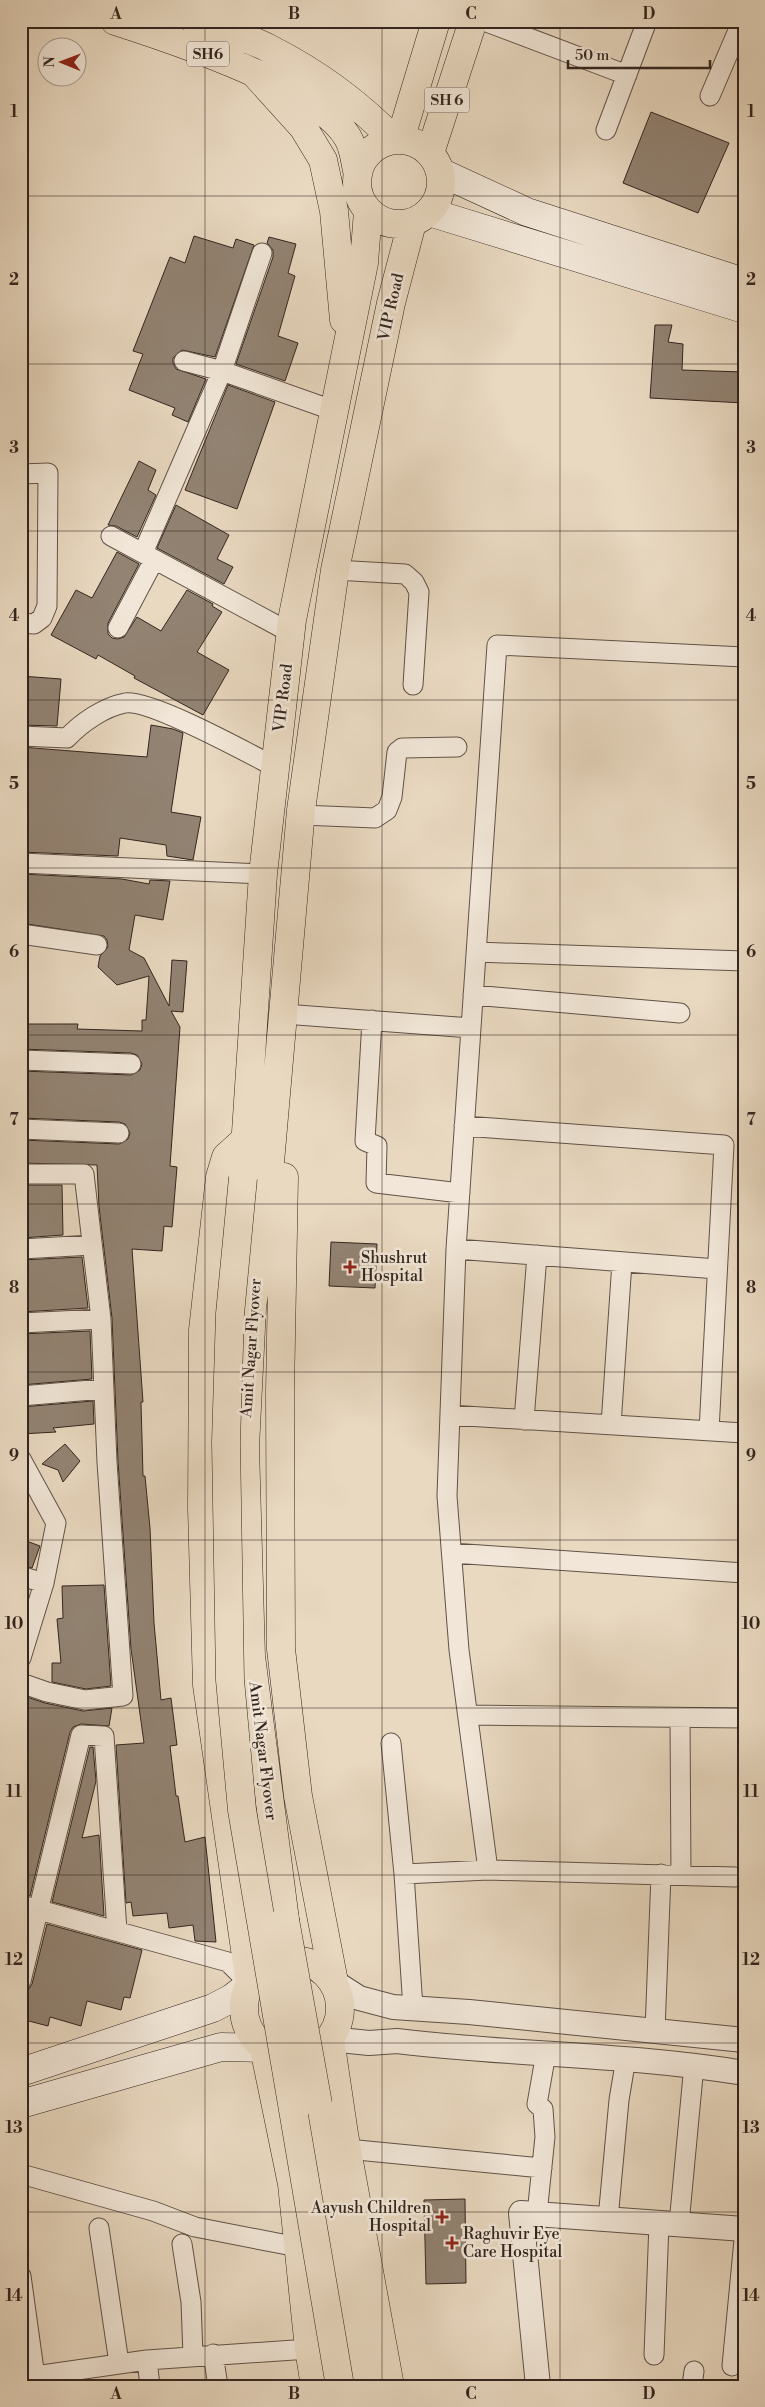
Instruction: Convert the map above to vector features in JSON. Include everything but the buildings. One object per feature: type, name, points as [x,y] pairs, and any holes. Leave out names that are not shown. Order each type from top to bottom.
[{"type":"main road","name":"SH6","points":[[115,21],[232,63],[256,75],[305,85],[368,114],[397,140]]},
{"type":"main road","name":"SH6","points":[[195,21],[267,47],[305,85]]},
{"type":"main road","name":"SH 6","points":[[435,162],[473,21]]},
{"type":"main road","points":[[397,140],[433,32]]},
{"type":"main road","points":[[256,75],[303,127],[323,160],[334,211],[346,354]]},
{"type":"main road","points":[[305,85],[349,139],[358,175]]},
{"type":"main road","points":[[744,282],[527,212],[435,162],[419,145],[397,140],[382,144],[370,151],[362,162],[358,175],[357,188],[361,200],[368,211],[377,218],[389,223],[421,218],[744,309]]},
{"type":"main road","points":[[421,218],[438,198],[441,185],[435,162]]},
{"type":"main road","name":"VIP Road","points":[[247,1138],[263,874],[291,633],[364,263],[368,211]]},
{"type":"main road","name":"VIP Road","points":[[274,1112],[301,815],[336,570],[391,303],[421,218]]},
{"type":"main road","points":[[247,1138],[226,1157],[220,1177],[204,1330],[202,1508],[207,1685],[250,1984],[245,1998],[244,2012],[250,2032],[264,2048],[277,2055],[292,2057],[306,2055],[320,2049],[330,2039],[338,2026],[341,2011],[340,1996],[334,1982],[298,1796],[281,1649],[280,1392],[284,1148],[274,1112]]},
{"type":"main road","name":"Amit Nagar Flyover","points":[[274,1112],[256,1182],[230,1314],[226,1442],[228,1654],[242,1810],[340,2386]]},
{"type":"main road","name":"Amit Nagar Flyover","points":[[247,1138],[256,1182],[245,1447],[251,1656],[285,1920],[318,2104],[362,2386]]},
{"type":"main road","points":[[21,2072],[213,2008],[232,1998],[270,1965],[284,1960],[298,1960],[318,1968],[334,1982]]},
{"type":"main road","points":[[330,2039],[347,2149],[390,2386]]},
{"type":"main road","points":[[21,2104],[221,2047],[264,2048]]},
{"type":"main road","points":[[264,2048],[292,2184],[309,2349],[315,2386]]},
{"type":"street","points":[[484,21],[627,75]]},
{"type":"street","points":[[606,130],[647,21]]},
{"type":"street","points":[[710,96],[742,21]]},
{"type":"street","points":[[118,628],[222,371],[262,253]]},
{"type":"street","points":[[184,361],[222,371],[335,411]]},
{"type":"street","points":[[21,474],[48,473],[46,606],[42,618],[34,624],[21,623]]},
{"type":"street","points":[[111,536],[291,633]]},
{"type":"street","points":[[336,570],[405,574],[414,582],[419,592],[413,685]]},
{"type":"street","points":[[488,1870],[459,1650],[447,1496],[456,1249],[497,645],[744,657]]},
{"type":"street","points":[[21,736],[67,738],[80,724],[113,707],[126,703],[136,704],[162,712],[275,767]]},
{"type":"street","points":[[301,815],[375,818],[386,810],[389,804],[397,752],[402,748],[457,747]]},
{"type":"street","points":[[21,864],[263,874]]},
{"type":"street","points":[[21,934],[97,945]]},
{"type":"street","points":[[476,952],[744,961]]},
{"type":"street","points":[[473,995],[680,1013]]},
{"type":"street","points":[[284,1014],[471,1028]]},
{"type":"street","points":[[372,1020],[365,1141],[377,1146],[376,1183],[460,1193]]},
{"type":"street","points":[[21,1060],[131,1064]]},
{"type":"street","points":[[464,1126],[724,1145],[709,1431]]},
{"type":"street","points":[[21,1129],[119,1133]]},
{"type":"street","points":[[21,1174],[84,1174],[101,1320],[103,1389],[123,1696],[85,1700],[46,1692],[21,1683]]},
{"type":"street","points":[[21,1249],[92,1245]]},
{"type":"street","points":[[456,1249],[717,1269]]},
{"type":"street","points":[[524,1420],[537,1255]]},
{"type":"street","points":[[611,1425],[622,1262]]},
{"type":"street","points":[[21,1323],[101,1320]]},
{"type":"street","points":[[21,1396],[103,1389]]},
{"type":"street","points":[[450,1415],[744,1433]]},
{"type":"street","points":[[21,1460],[56,1522],[44,1583],[22,1653]]},
{"type":"street","points":[[452,1553],[744,1573]]},
{"type":"street","points":[[21,1576],[44,1583]]},
{"type":"street","points":[[468,1715],[744,1718]]},
{"type":"street","points":[[680,1718],[681,1875]]},
{"type":"street","points":[[21,1982],[30,1907],[82,1735],[104,1736],[117,1931]]},
{"type":"street","points":[[391,1743],[404,1874],[413,2008]]},
{"type":"street","points":[[404,1874],[488,1870],[734,1877]]},
{"type":"street","points":[[655,2031],[661,1874]]},
{"type":"street","points":[[30,1907],[228,1962],[250,1984]]},
{"type":"street","points":[[334,1982],[359,1998],[393,2007],[744,2040]]},
{"type":"street","points":[[330,2039],[626,2058],[694,2065],[744,2073]]},
{"type":"street","points":[[537,2214],[545,2137],[543,2109],[537,2104],[546,2052]]},
{"type":"street","points":[[608,2219],[619,2100],[626,2058]]},
{"type":"street","points":[[654,2355],[669,2223],[694,2065]]},
{"type":"street","points":[[347,2149],[542,2168]]},
{"type":"street","points":[[21,2174],[153,2211],[195,2227],[298,2247]]},
{"type":"street","points":[[538,2386],[521,2212],[744,2229]]},
{"type":"street","points":[[99,2228],[118,2363]]},
{"type":"street","points":[[732,2366],[744,2240]]},
{"type":"street","points":[[182,2244],[191,2302],[192,2356]]},
{"type":"street","points":[[21,2276],[28,2377],[81,2377],[118,2363],[213,2354],[309,2349]]},
{"type":"street","points":[[213,2354],[218,2386]]},
{"type":"street","points":[[147,2360],[150,2386]]},
{"type":"place","name":"Shushrut Hospital","points":[[350,1267]]},
{"type":"place","name":"Aayush Children Hospital","points":[[442,2217]]},
{"type":"place","name":"Raghuvir Eye Care Hospital","points":[[452,2243]]}]
